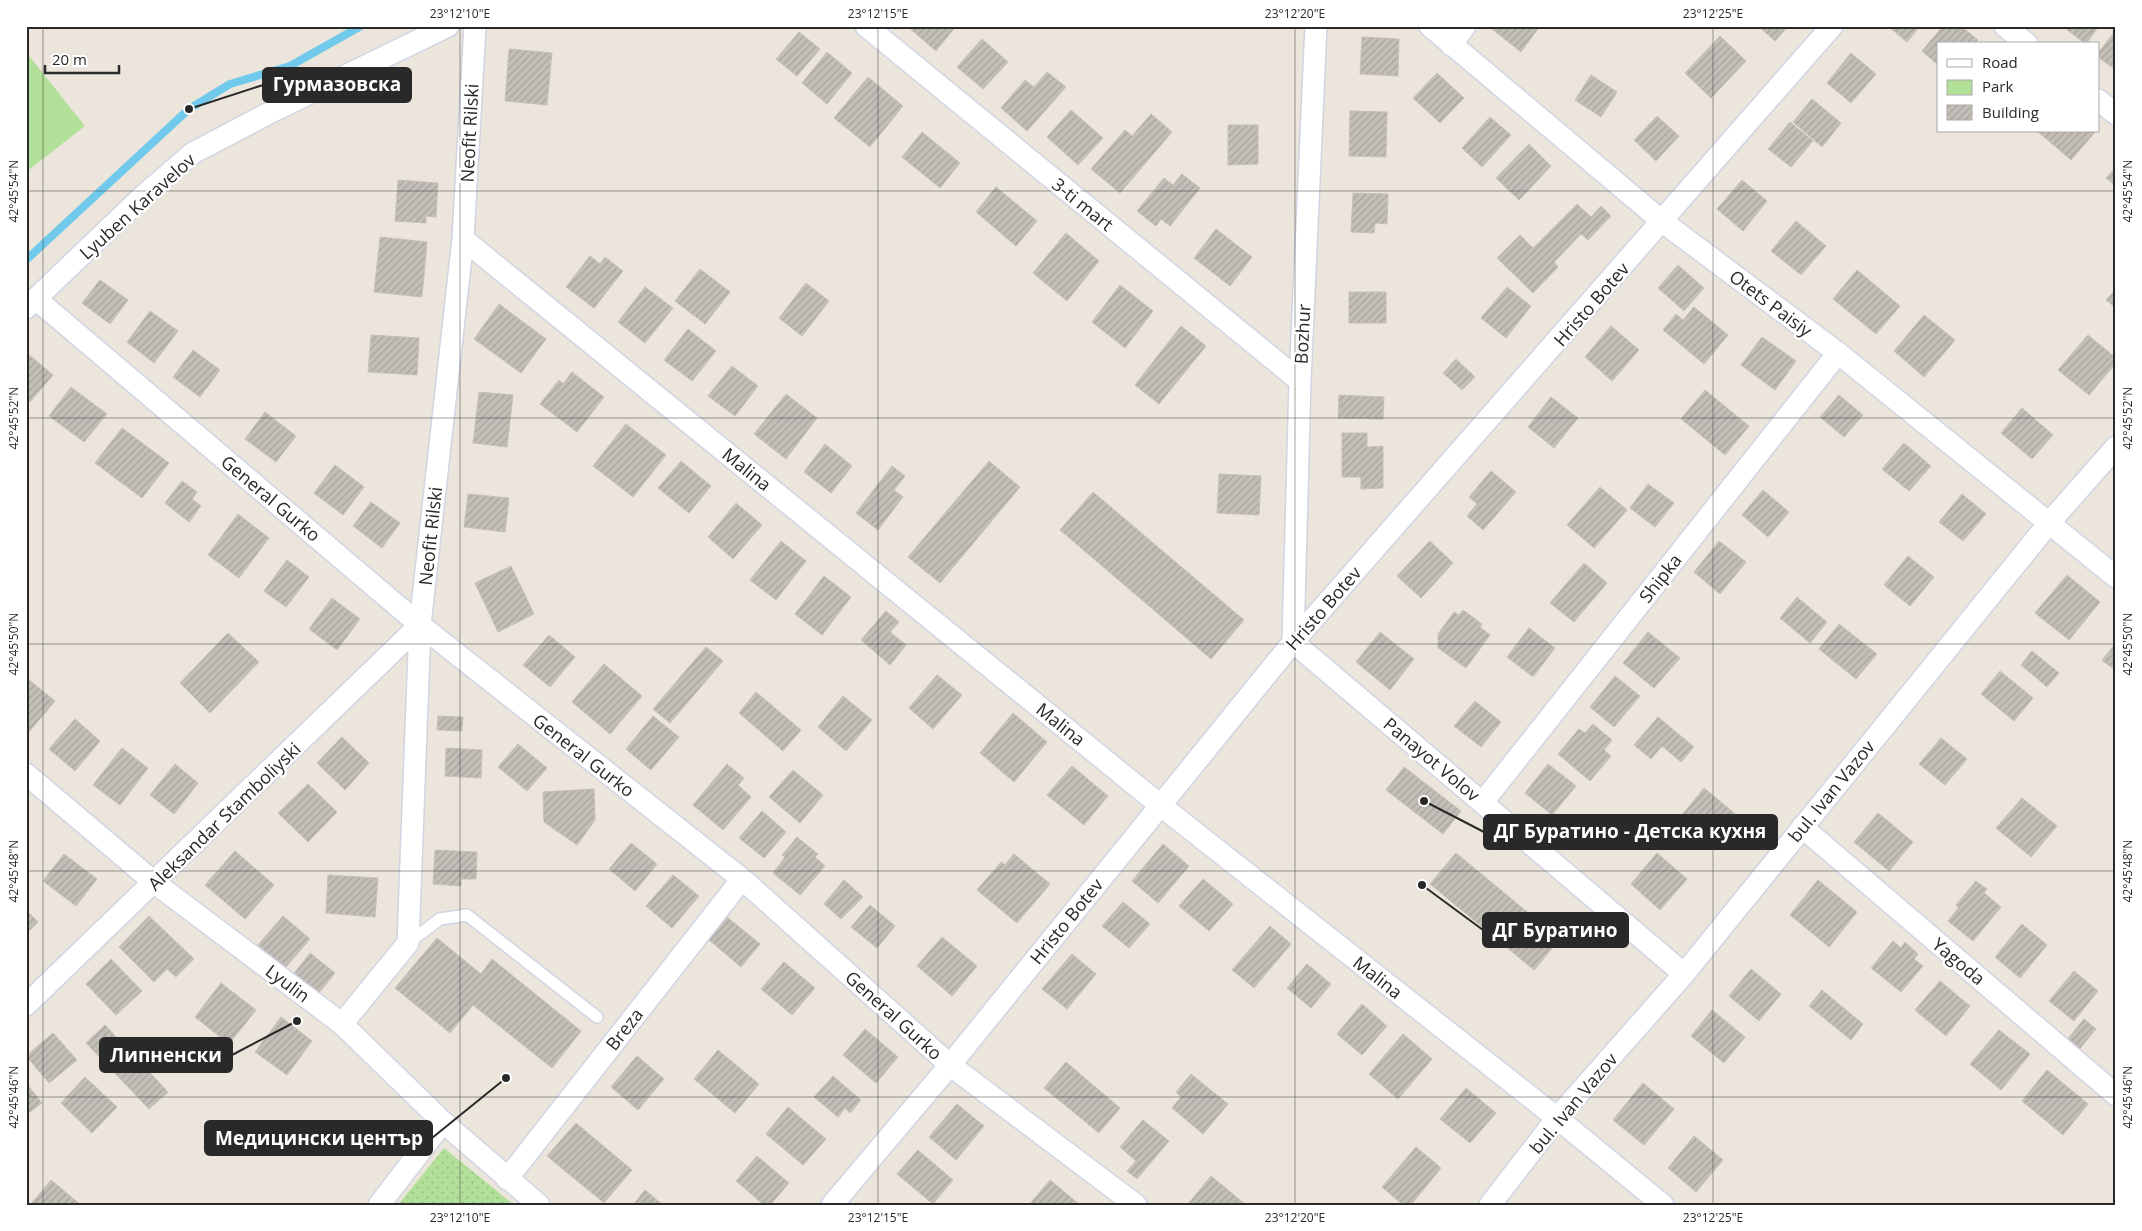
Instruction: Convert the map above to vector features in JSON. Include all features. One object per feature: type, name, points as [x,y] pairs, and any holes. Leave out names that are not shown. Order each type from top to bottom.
[{"type":"street","name":"Lyuben Karavelov","points":[[31,303],[143,196],[193,154],[271,112],[448,26]]},
{"type":"street","name":"Neofit Rilski","points":[[408,943],[420,625],[463,239],[475,26]]},
{"type":"street","name":"3-ti mart","points":[[866,26],[1300,381]]},
{"type":"street","name":"Bozhur","points":[[1293,642],[1300,381],[1316,26]]},
{"type":"street","name":"Otets Paisiy","points":[[1430,26],[1663,222],[1838,353],[2116,577]]},
{"type":"street","points":[[1451,45],[1465,26]]},
{"type":"street","name":"Hristo Botev","points":[[832,1205],[950,1065],[1293,642],[1663,222],[1832,26]]},
{"type":"street","points":[[2005,26],[2025,42]]},
{"type":"street","points":[[2100,102],[2116,114]]},
{"type":"street","name":"Malina","points":[[463,239],[1160,805],[1557,1118],[1663,1205]]},
{"type":"street","name":"General Gurko","points":[[31,303],[420,625],[742,879],[950,1065],[1136,1205]]},
{"type":"street","name":"Shipka","points":[[1483,802],[1838,353]]},
{"type":"street","name":"bul. Ivan Vazov","points":[[1490,1205],[1557,1118],[1684,974],[2049,523],[2116,447]]},
{"type":"street","name":"Aleksandar Stamboliyski","points":[[26,1005],[155,883],[420,625]]},
{"type":"street","name":"Panayot Volov","points":[[1293,642],[1684,974]]},
{"type":"street","name":"Lyulin","points":[[26,774],[155,883],[342,1024],[442,1122],[538,1205]]},
{"type":"street","name":"Yagoda","points":[[1802,827],[2116,1095]]},
{"type":"street","name":"Breza","points":[[506,1179],[742,879]]},
{"type":"street","points":[[342,1024],[408,943]]},
{"type":"street","points":[[380,1205],[442,1122]]},
{"type":"lane","points":[[408,943],[440,919],[467,915],[597,1017]]},
{"type":"green space","points":[[26,52],[85,126],[26,172]]},
{"type":"green space","points":[[444,1148],[514,1205],[398,1205]]},
{"type":"building","points":[[907,26],[956,26],[936,51]]},
{"type":"building","points":[[1488,26],[1540,26],[1521,52]]},
{"type":"building","points":[[1758,26],[1788,26],[1775,41]]},
{"type":"building","points":[[1888,26],[1920,26],[1907,42]]},
{"type":"building","points":[[1943,26],[1961,26],[1978,40],[1976,42],[1937,42],[1937,64],[1922,51]]},
{"type":"building","points":[[2062,26],[2099,26],[2087,42],[2083,42]]},
{"type":"building","points":[[2116,30],[2116,70],[2100,58],[2100,50]]},
{"type":"building","points":[[799,32],[820,49],[797,76],[776,59]]},
{"type":"building","points":[[1720,36],[1746,61],[1711,98],[1685,73]]},
{"type":"building","points":[[1362,37],[1399,39],[1398,76],[1360,74]]},
{"type":"building","points":[[982,39],[1008,62],[983,89],[957,67]]},
{"type":"building","points":[[509,49],[552,53],[547,105],[505,101]]},
{"type":"building","points":[[827,52],[852,73],[827,104],[802,83]]},
{"type":"building","points":[[1851,53],[1876,74],[1851,103],[1827,83]]},
{"type":"building","points":[[1047,72],[1066,87],[1027,131],[1001,108],[1025,80],[1034,87]]},
{"type":"building","points":[[1437,73],[1464,98],[1440,123],[1413,98]]},
{"type":"building","points":[[1591,75],[1617,92],[1601,117],[1575,100]]},
{"type":"building","points":[[868,77],[903,106],[870,147],[834,118]]},
{"type":"building","points":[[1812,99],[1841,123],[1822,147],[1793,122]]},
{"type":"building","points":[[1071,110],[1103,138],[1078,165],[1047,137]]},
{"type":"building","points":[[1350,111],[1387,112],[1386,157],[1349,156]]},
{"type":"building","points":[[1151,114],[1172,132],[1120,193],[1091,169],[1125,130],[1132,136]]},
{"type":"building","points":[[1657,116],[1679,136],[1656,161],[1634,140]]},
{"type":"building","points":[[1490,117],[1511,135],[1482,167],[1462,148]]},
{"type":"building","points":[[1790,122],[1813,141],[1791,167],[1768,149]]},
{"type":"building","points":[[1228,125],[1258,125],[1258,164],[1228,165]]},
{"type":"building","points":[[922,132],[960,163],[940,188],[902,157]]},
{"type":"building","points":[[2038,132],[2095,132],[2071,160]]},
{"type":"building","points":[[1529,144],[1551,166],[1519,200],[1496,178]]},
{"type":"building","points":[[2116,167],[2116,186],[2106,178]]},
{"type":"building","points":[[1182,174],[1200,188],[1170,226],[1161,219],[1156,226],[1137,211],[1164,178],[1173,185]]},
{"type":"building","points":[[398,180],[438,183],[436,217],[426,216],[426,223],[395,221]]},
{"type":"building","points":[[1742,180],[1767,201],[1743,231],[1717,209]]},
{"type":"building","points":[[996,187],[1037,221],[1016,246],[976,212]]},
{"type":"building","points":[[1353,193],[1388,194],[1387,224],[1375,223],[1374,233],[1351,232]]},
{"type":"building","points":[[1577,204],[1591,217],[1601,206],[1611,216],[1588,240],[1581,234],[1554,262],[1558,267],[1533,293],[1497,258],[1520,235],[1533,248]]},
{"type":"building","points":[[1796,221],[1826,246],[1801,275],[1771,251]]},
{"type":"building","points":[[1216,229],[1252,257],[1230,286],[1194,258]]},
{"type":"building","points":[[1066,233],[1099,261],[1067,301],[1033,273]]},
{"type":"building","points":[[380,237],[427,242],[422,297],[374,292]]},
{"type":"building","points":[[590,256],[600,264],[605,257],[623,271],[594,308],[566,287]]},
{"type":"building","points":[[1678,265],[1704,288],[1684,311],[1658,288]]},
{"type":"building","points":[[700,269],[730,292],[705,324],[675,301]]},
{"type":"building","points":[[1857,270],[1900,306],[1876,334],[1833,299]]},
{"type":"building","points":[[100,280],[128,300],[110,324],[82,303]]},
{"type":"building","points":[[806,283],[829,301],[802,336],[779,318]]},
{"type":"building","points":[[1120,285],[1153,311],[1125,348],[1092,322]]},
{"type":"building","points":[[645,287],[673,308],[645,343],[618,322]]},
{"type":"building","points":[[1507,287],[1531,306],[1506,338],[1481,318]]},
{"type":"building","points":[[2116,289],[2116,308],[2106,300]]},
{"type":"building","points":[[1349,292],[1386,292],[1386,323],[1349,323]]},
{"type":"building","points":[[499,304],[546,339],[521,373],[474,339]]},
{"type":"building","points":[[1694,307],[1728,335],[1704,364],[1663,330],[1676,314],[1683,320]]},
{"type":"building","points":[[150,311],[178,331],[154,363],[127,342]]},
{"type":"building","points":[[1924,315],[1955,340],[1924,377],[1894,351]]},
{"type":"building","points":[[1181,326],[1206,346],[1159,404],[1135,385]]},
{"type":"building","points":[[1611,326],[1639,350],[1612,381],[1585,357]]},
{"type":"building","points":[[688,329],[716,351],[692,381],[664,360]]},
{"type":"building","points":[[371,335],[419,338],[417,375],[368,372]]},
{"type":"building","points":[[2088,335],[2116,358],[2116,363],[2089,395],[2058,370]]},
{"type":"building","points":[[1762,337],[1796,361],[1775,390],[1741,365]]},
{"type":"building","points":[[193,350],[220,370],[200,397],[173,377]]},
{"type":"building","points":[[28,354],[53,375],[30,402],[26,399]]},
{"type":"building","points":[[1456,359],[1475,377],[1462,390],[1443,373]]},
{"type":"building","points":[[732,366],[758,386],[735,416],[708,396]]},
{"type":"building","points":[[572,372],[604,397],[577,432],[540,404],[559,380],[563,384]]},
{"type":"building","points":[[71,387],[107,414],[84,442],[49,416]]},
{"type":"building","points":[[1705,390],[1749,426],[1725,455],[1681,419]]},
{"type":"building","points":[[479,392],[513,395],[507,447],[473,443]]},
{"type":"building","points":[[786,394],[817,418],[786,459],[754,434]]},
{"type":"building","points":[[1339,395],[1384,397],[1383,419],[1338,418]]},
{"type":"building","points":[[1839,395],[1863,415],[1844,437],[1820,417]]},
{"type":"building","points":[[1551,397],[1578,418],[1554,448],[1528,427]]},
{"type":"building","points":[[2022,408],[2053,435],[2032,459],[2001,433]]},
{"type":"building","points":[[265,412],[296,436],[276,462],[245,439]]},
{"type":"building","points":[[626,424],[666,455],[633,497],[593,466]]},
{"type":"building","points":[[122,428],[169,463],[142,498],[95,463]]},
{"type":"building","points":[[1342,433],[1367,433],[1367,447],[1383,446],[1383,488],[1361,489],[1361,477],[1342,477]]},
{"type":"building","points":[[1904,443],[1931,466],[1909,491],[1882,469]]},
{"type":"building","points":[[825,444],[852,466],[831,493],[804,472]]},
{"type":"building","points":[[681,461],[711,486],[689,513],[658,488]]},
{"type":"building","points":[[989,461],[1020,487],[940,583],[908,557]]},
{"type":"building","points":[[335,465],[364,487],[343,515],[314,493]]},
{"type":"building","points":[[892,466],[905,476],[894,490],[903,497],[878,530],[856,513]]},
{"type":"building","points":[[1491,471],[1516,492],[1483,530],[1467,516],[1477,504],[1469,497]]},
{"type":"building","points":[[1219,474],[1261,476],[1259,515],[1217,513]]},
{"type":"building","points":[[182,481],[197,492],[192,499],[201,506],[189,522],[165,503]]},
{"type":"building","points":[[1648,484],[1674,503],[1655,527],[1630,508]]},
{"type":"building","points":[[1600,487],[1627,510],[1594,548],[1567,525]]},
{"type":"building","points":[[1763,490],[1789,512],[1768,537],[1742,515]]},
{"type":"building","points":[[1093,492],[1244,620],[1211,659],[1060,530]]},
{"type":"building","points":[[468,494],[509,498],[505,532],[464,527]]},
{"type":"building","points":[[1962,494],[1986,514],[1963,541],[1939,522]]},
{"type":"building","points":[[371,502],[400,523],[382,548],[353,526]]},
{"type":"building","points":[[736,503],[762,525],[733,559],[708,537]]},
{"type":"building","points":[[238,514],[269,538],[239,578],[208,555]]},
{"type":"building","points":[[781,541],[806,561],[776,600],[750,580]]},
{"type":"building","points":[[1430,541],[1453,563],[1421,598],[1397,576]]},
{"type":"building","points":[[1719,541],[1746,562],[1720,594],[1694,572]]},
{"type":"building","points":[[1908,556],[1934,577],[1910,606],[1884,585]]},
{"type":"building","points":[[287,560],[309,577],[286,607],[264,591]]},
{"type":"building","points":[[1584,563],[1607,583],[1574,622],[1550,603]]},
{"type":"building","points":[[511,566],[534,614],[498,632],[475,583]]},
{"type":"building","points":[[2067,575],[2100,602],[2069,640],[2035,613]]},
{"type":"building","points":[[824,576],[851,597],[822,635],[795,614]]},
{"type":"building","points":[[1797,597],[1827,622],[1810,643],[1780,618]]},
{"type":"building","points":[[332,598],[360,619],[337,650],[309,629]]},
{"type":"building","points":[[1463,610],[1482,624],[1480,627],[1490,635],[1466,668],[1438,648],[1438,634],[1454,612],[1459,615]]},
{"type":"building","points":[[886,611],[899,622],[890,632],[906,645],[890,665],[861,640]]},
{"type":"building","points":[[1839,624],[1877,654],[1856,679],[1819,649]]},
{"type":"building","points":[[1529,628],[1555,648],[1533,677],[1507,657]]},
{"type":"building","points":[[1380,632],[1414,659],[1390,690],[1356,662]]},
{"type":"building","points":[[1648,632],[1680,658],[1654,688],[1623,663]]},
{"type":"building","points":[[228,633],[259,662],[210,713],[180,683]]},
{"type":"building","points":[[549,635],[575,657],[550,687],[523,665]]},
{"type":"building","points":[[2116,643],[2116,671],[2102,660]]},
{"type":"building","points":[[706,647],[723,661],[670,723],[653,709]]},
{"type":"building","points":[[2032,651],[2059,673],[2047,687],[2021,665]]},
{"type":"building","points":[[604,664],[642,696],[610,734],[572,702]]},
{"type":"building","points":[[2000,671],[2033,698],[2014,721],[1981,694]]},
{"type":"building","points":[[937,675],[962,695],[933,729],[909,708]]},
{"type":"building","points":[[1615,676],[1640,696],[1614,727],[1590,707]]},
{"type":"building","points":[[28,679],[55,701],[28,733],[26,681]]},
{"type":"building","points":[[756,692],[801,730],[783,751],[739,713]]},
{"type":"building","points":[[843,696],[872,720],[846,751],[818,727]]},
{"type":"building","points":[[1475,701],[1501,722],[1481,747],[1454,726]]},
{"type":"building","points":[[1013,713],[1047,742],[1014,782],[980,753]]},
{"type":"building","points":[[438,716],[463,717],[462,731],[437,730]]},
{"type":"building","points":[[653,716],[679,737],[651,770],[626,749]]},
{"type":"building","points":[[1658,717],[1694,747],[1681,762],[1662,746],[1651,759],[1634,745]]},
{"type":"building","points":[[75,719],[100,741],[75,771],[49,749]]},
{"type":"building","points":[[1593,724],[1612,740],[1604,750],[1611,756],[1590,781],[1558,754],[1579,729],[1585,733]]},
{"type":"building","points":[[342,737],[369,763],[345,790],[317,763]]},
{"type":"building","points":[[1941,738],[1967,759],[1945,785],[1919,764]]},
{"type":"building","points":[[518,744],[547,768],[527,791],[498,767]]},
{"type":"building","points":[[122,748],[148,768],[120,805],[93,785]]},
{"type":"building","points":[[446,748],[482,750],[481,778],[445,776]]},
{"type":"building","points":[[175,764],[198,783],[174,814],[150,795]]},
{"type":"building","points":[[727,764],[744,778],[738,785],[751,797],[723,830],[693,805]]},
{"type":"building","points":[[1548,764],[1576,786],[1552,815],[1525,793]]},
{"type":"building","points":[[1072,766],[1108,796],[1084,825],[1047,795]]},
{"type":"building","points":[[1404,767],[1461,811],[1443,834],[1386,790]]},
{"type":"building","points":[[793,770],[823,795],[800,823],[769,797]]},
{"type":"building","points":[[308,784],[337,812],[308,842],[278,813]]},
{"type":"building","points":[[1704,788],[1739,817],[1717,844],[1682,815]]},
{"type":"building","points":[[594,789],[595,820],[577,845],[544,822],[543,792]]},
{"type":"building","points":[[2022,798],[2057,826],[2031,857],[1996,828]]},
{"type":"building","points":[[762,811],[786,832],[764,858],[739,838]]},
{"type":"building","points":[[1878,813],[1913,842],[1889,871],[1854,842]]},
{"type":"building","points":[[797,837],[818,854],[815,857],[825,866],[800,895],[773,873],[785,857],[782,855]]},
{"type":"building","points":[[631,843],[657,864],[635,891],[609,869]]},
{"type":"building","points":[[1163,844],[1189,866],[1158,903],[1132,881]]},
{"type":"building","points":[[435,850],[477,852],[476,879],[461,879],[461,886],[433,884]]},
{"type":"building","points":[[235,851],[274,885],[245,919],[205,885]]},
{"type":"building","points":[[1456,853],[1560,939],[1534,970],[1430,884]]},
{"type":"building","points":[[1657,853],[1687,879],[1660,910],[1631,884]]},
{"type":"building","points":[[64,854],[97,879],[76,906],[43,881]]},
{"type":"building","points":[[1014,854],[1050,884],[1017,923],[977,890],[1001,862],[1005,865]]},
{"type":"building","points":[[328,875],[378,878],[375,917],[326,913]]},
{"type":"building","points":[[673,875],[699,896],[672,928],[646,906]]},
{"type":"building","points":[[1203,879],[1233,904],[1209,931],[1179,906]]},
{"type":"building","points":[[844,880],[863,897],[841,919],[824,904]]},
{"type":"building","points":[[1818,880],[1857,912],[1829,947],[1790,915]]},
{"type":"building","points":[[1976,881],[1987,889],[1984,893],[2001,907],[1973,941],[1948,921],[1959,907],[1956,905]]},
{"type":"building","points":[[1123,902],[1150,924],[1129,948],[1102,926]]},
{"type":"building","points":[[870,905],[895,926],[877,948],[851,927]]},
{"type":"building","points":[[26,910],[38,922],[26,934]]},
{"type":"building","points":[[149,916],[194,959],[176,977],[167,969],[154,982],[119,947]]},
{"type":"building","points":[[283,916],[310,939],[285,968],[258,945]]},
{"type":"building","points":[[727,917],[760,944],[741,967],[708,939]]},
{"type":"building","points":[[2022,924],[2047,945],[2020,978],[1995,957]]},
{"type":"building","points":[[1270,926],[1291,944],[1254,988],[1232,970]]},
{"type":"building","points":[[942,937],[977,966],[952,996],[917,966]]},
{"type":"building","points":[[437,938],[481,974],[492,959],[581,1031],[552,1068],[473,1005],[450,1033],[395,988]]},
{"type":"building","points":[[1893,941],[1901,948],[1905,942],[1918,954],[1914,959],[1923,966],[1901,992],[1871,968]]},
{"type":"building","points":[[310,953],[335,973],[314,999],[289,980]]},
{"type":"building","points":[[1072,954],[1096,974],[1067,1009],[1042,989]]},
{"type":"building","points":[[111,959],[142,991],[116,1015],[86,984]]},
{"type":"building","points":[[784,962],[815,988],[792,1015],[761,989]]},
{"type":"building","points":[[1307,964],[1331,984],[1311,1008],[1287,988]]},
{"type":"building","points":[[1751,969],[1781,994],[1759,1021],[1729,996]]},
{"type":"building","points":[[2074,971],[2098,991],[2074,1021],[2049,1001]]},
{"type":"building","points":[[1940,981],[1970,1006],[1946,1036],[1915,1010]]},
{"type":"building","points":[[221,983],[256,1010],[229,1044],[195,1017]]},
{"type":"building","points":[[1822,990],[1863,1024],[1851,1040],[1809,1006]]},
{"type":"building","points":[[1362,1004],[1387,1026],[1362,1055],[1337,1034]]},
{"type":"building","points":[[1712,1010],[1745,1037],[1724,1063],[1691,1036]]},
{"type":"building","points":[[281,1017],[312,1041],[287,1075],[255,1052]]},
{"type":"building","points":[[2084,1019],[2096,1029],[2078,1051],[2066,1041]]},
{"type":"building","points":[[105,1025],[168,1092],[149,1109],[86,1043]]},
{"type":"building","points":[[865,1029],[898,1057],[876,1083],[843,1055]]},
{"type":"building","points":[[1999,1030],[2030,1054],[2001,1090],[1970,1064]]},
{"type":"building","points":[[53,1033],[77,1060],[49,1083],[26,1056]]},
{"type":"building","points":[[1403,1034],[1432,1059],[1398,1099],[1369,1074]]},
{"type":"building","points":[[718,1050],[759,1084],[735,1113],[694,1079]]},
{"type":"building","points":[[637,1056],[664,1079],[638,1110],[611,1087]]},
{"type":"building","points":[[1066,1062],[1120,1108],[1099,1133],[1044,1088]]},
{"type":"building","points":[[2047,1070],[2088,1104],[2063,1135],[2022,1101]]},
{"type":"building","points":[[1191,1074],[1228,1104],[1203,1134],[1172,1108],[1181,1097],[1176,1092]]},
{"type":"building","points":[[833,1076],[861,1100],[850,1113],[845,1108],[838,1117],[814,1097]]},
{"type":"building","points":[[85,1077],[117,1107],[92,1133],[61,1103]]},
{"type":"building","points":[[26,1083],[42,1103],[26,1115]]},
{"type":"building","points":[[1643,1083],[1674,1109],[1644,1145],[1613,1120]]},
{"type":"building","points":[[1466,1088],[1496,1113],[1470,1143],[1440,1119]]},
{"type":"building","points":[[957,1104],[984,1126],[956,1160],[929,1137]]},
{"type":"building","points":[[788,1107],[826,1139],[803,1165],[766,1134]]},
{"type":"building","points":[[1143,1120],[1169,1141],[1137,1179],[1127,1171],[1136,1161],[1120,1147]]},
{"type":"building","points":[[576,1123],[632,1170],[604,1203],[547,1156]]},
{"type":"building","points":[[1694,1136],[1723,1160],[1696,1192],[1668,1168]]},
{"type":"building","points":[[1416,1147],[1441,1168],[1411,1205],[1403,1205],[1382,1187]]},
{"type":"building","points":[[918,1150],[953,1180],[933,1204],[897,1174]]},
{"type":"building","points":[[757,1156],[789,1183],[770,1205],[764,1205],[736,1181]]},
{"type":"building","points":[[1211,1176],[1246,1205],[1188,1204]]},
{"type":"building","points":[[51,1180],[81,1205],[31,1204]]},
{"type":"building","points":[[1050,1180],[1080,1205],[1029,1205]]},
{"type":"building","points":[[645,1190],[663,1205],[633,1205]]},
{"type":"waterway","points":[[26,260],[189,109],[230,84],[290,66],[361,26]]},
{"type":"place","name":"Гурмазовска","points":[[189,109]]},
{"type":"place","name":"ДГ Буратино - Детска кухня","points":[[1424,801]]},
{"type":"place","name":"ДГ Буратино","points":[[1422,885]]},
{"type":"place","name":"Липненски","points":[[297,1021]]},
{"type":"place","name":"Медицински център","points":[[506,1078]]}]
